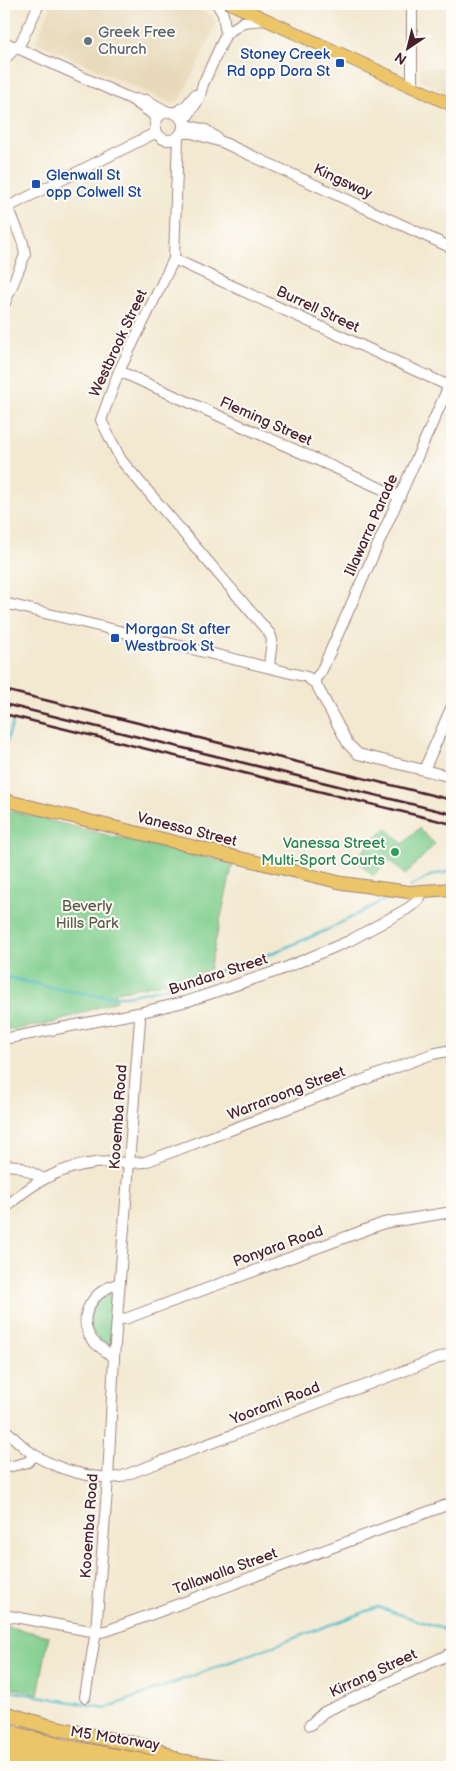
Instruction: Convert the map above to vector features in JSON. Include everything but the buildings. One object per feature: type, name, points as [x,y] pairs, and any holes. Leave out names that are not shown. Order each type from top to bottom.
[{"type":"highway","points":[[4,1713],[44,1725],[155,1748],[178,1761]]},
{"type":"highway","points":[[4,1722],[42,1733],[155,1754],[178,1761]]},
{"type":"highway","name":"M5 Motorway","points":[[4,1731],[61,1746],[155,1763],[178,1761],[222,1767]]},
{"type":"highway","name":"M5 Motorway","points":[[4,1743],[103,1767]]},
{"type":"highway","points":[[4,1756],[54,1767]]},
{"type":"highway","points":[[4,1765],[17,1767]]},
{"type":"main road","points":[[232,4],[452,105]]},
{"type":"main road","name":"Vanessa Street","points":[[4,800],[342,883],[409,892],[452,889]]},
{"type":"street","points":[[4,60],[23,38],[39,4]]},
{"type":"street","points":[[201,128],[198,116],[199,99],[203,84],[226,34],[223,14],[217,4]]},
{"type":"street","points":[[412,4],[412,87]]},
{"type":"street","points":[[226,34],[247,21],[268,20]]},
{"type":"street","points":[[4,42],[131,99],[151,113],[157,120]]},
{"type":"street","points":[[199,99],[179,131],[160,136],[157,132],[157,120],[163,113],[186,106],[203,84]]},
{"type":"street","points":[[131,99],[146,100],[180,117],[179,131]]},
{"type":"street","name":"Kingsway","points":[[179,131],[201,128],[210,132],[222,142]]},
{"type":"street","name":"Kingsway","points":[[179,131],[222,142],[452,248]]},
{"type":"street","name":"Westbrook Street","points":[[179,131],[173,143],[177,155],[174,259],[119,372],[101,420],[121,460],[270,634],[272,640],[269,666]]},
{"type":"street","points":[[4,306],[25,255],[23,244],[6,208],[157,132]]},
{"type":"street","name":"Burrell Street","points":[[174,259],[451,382]]},
{"type":"street","name":"Fleming Street","points":[[119,372],[400,497]]},
{"type":"street","name":"Illawarra Parade","points":[[313,680],[321,672],[451,382]]},
{"type":"street","points":[[4,603],[297,673],[313,680],[352,749],[358,754],[452,777]]},
{"type":"street","points":[[424,770],[452,706]]},
{"type":"street","name":"Bundara Street","points":[[4,1039],[138,1013],[188,1001],[280,970],[349,941],[407,909],[419,900],[422,892]]},
{"type":"street","name":"Kooemba Road","points":[[85,1697],[96,1631],[108,1478],[114,1357],[140,1020],[138,1013]]},
{"type":"street","name":"Warraroong Street","points":[[4,1210],[28,1189],[44,1179],[78,1166],[94,1163],[145,1162],[432,1054],[452,1050]]},
{"type":"street","points":[[4,1165],[18,1166],[44,1179]]},
{"type":"street","name":"Ponyara Road","points":[[117,1318],[125,1319],[384,1223],[452,1212]]},
{"type":"street","points":[[114,1357],[93,1341],[85,1324],[86,1311],[96,1296],[108,1286],[120,1283]]},
{"type":"street","name":"Yoorami Road","points":[[108,1478],[130,1474],[452,1353]]},
{"type":"street","points":[[4,1428],[34,1455],[73,1472],[108,1478]]},
{"type":"street","points":[[4,1468],[28,1462],[34,1455]]},
{"type":"street","name":"Tallawalla Street","points":[[4,1615],[96,1631],[109,1630],[452,1503]]},
{"type":"street","name":"Kirrang Street","points":[[310,1725],[324,1712],[452,1652]]},
{"type":"shaded area","points":[[52,4],[187,4],[212,16],[216,25],[182,97],[176,103],[171,103],[36,42]]},
{"type":"shaded area","points":[[452,67],[452,96],[421,81],[420,68]]},
{"type":"green space","name":"Beverly Hills Park","points":[[4,809],[111,836],[233,863],[209,970],[173,981],[116,992],[116,1001],[53,1023],[4,1031]]},
{"type":"green space","name":"Vanessa Street Multi-Sport Courts","points":[[386,828],[403,844],[419,828],[435,844],[405,875],[389,860],[373,876],[355,859]]},
{"type":"green space","points":[[114,1291],[110,1346],[100,1341],[94,1333],[90,1317],[97,1301]]},
{"type":"green space","points":[[4,1626],[49,1636],[38,1694],[4,1686]]},
{"type":"waterway","points":[[4,750],[13,722]]},
{"type":"waterway","points":[[410,887],[432,875],[452,871]]},
{"type":"waterway","points":[[4,976],[49,987],[101,996],[126,996],[165,988],[270,954],[327,930],[394,895]]},
{"type":"waterway","points":[[4,1690],[106,1708],[378,1607],[452,1632]]},
{"type":"railway","points":[[4,690],[452,800]]},
{"type":"railway","points":[[4,704],[452,814]]},
{"type":"railway","points":[[4,714],[452,824]]},
{"type":"place","name":"Greek Free Church","points":[[88,41]]},
{"type":"place","name":"Stoney Creek Rd opp Dora St","points":[[340,63]]},
{"type":"place","name":"Glenwall St opp Colwell St","points":[[36,184]]},
{"type":"place","name":"Morgan St after Westbrook St","points":[[115,638]]},
{"type":"place","name":"Vanessa Street Multi-Sport Courts","points":[[395,852]]}]
